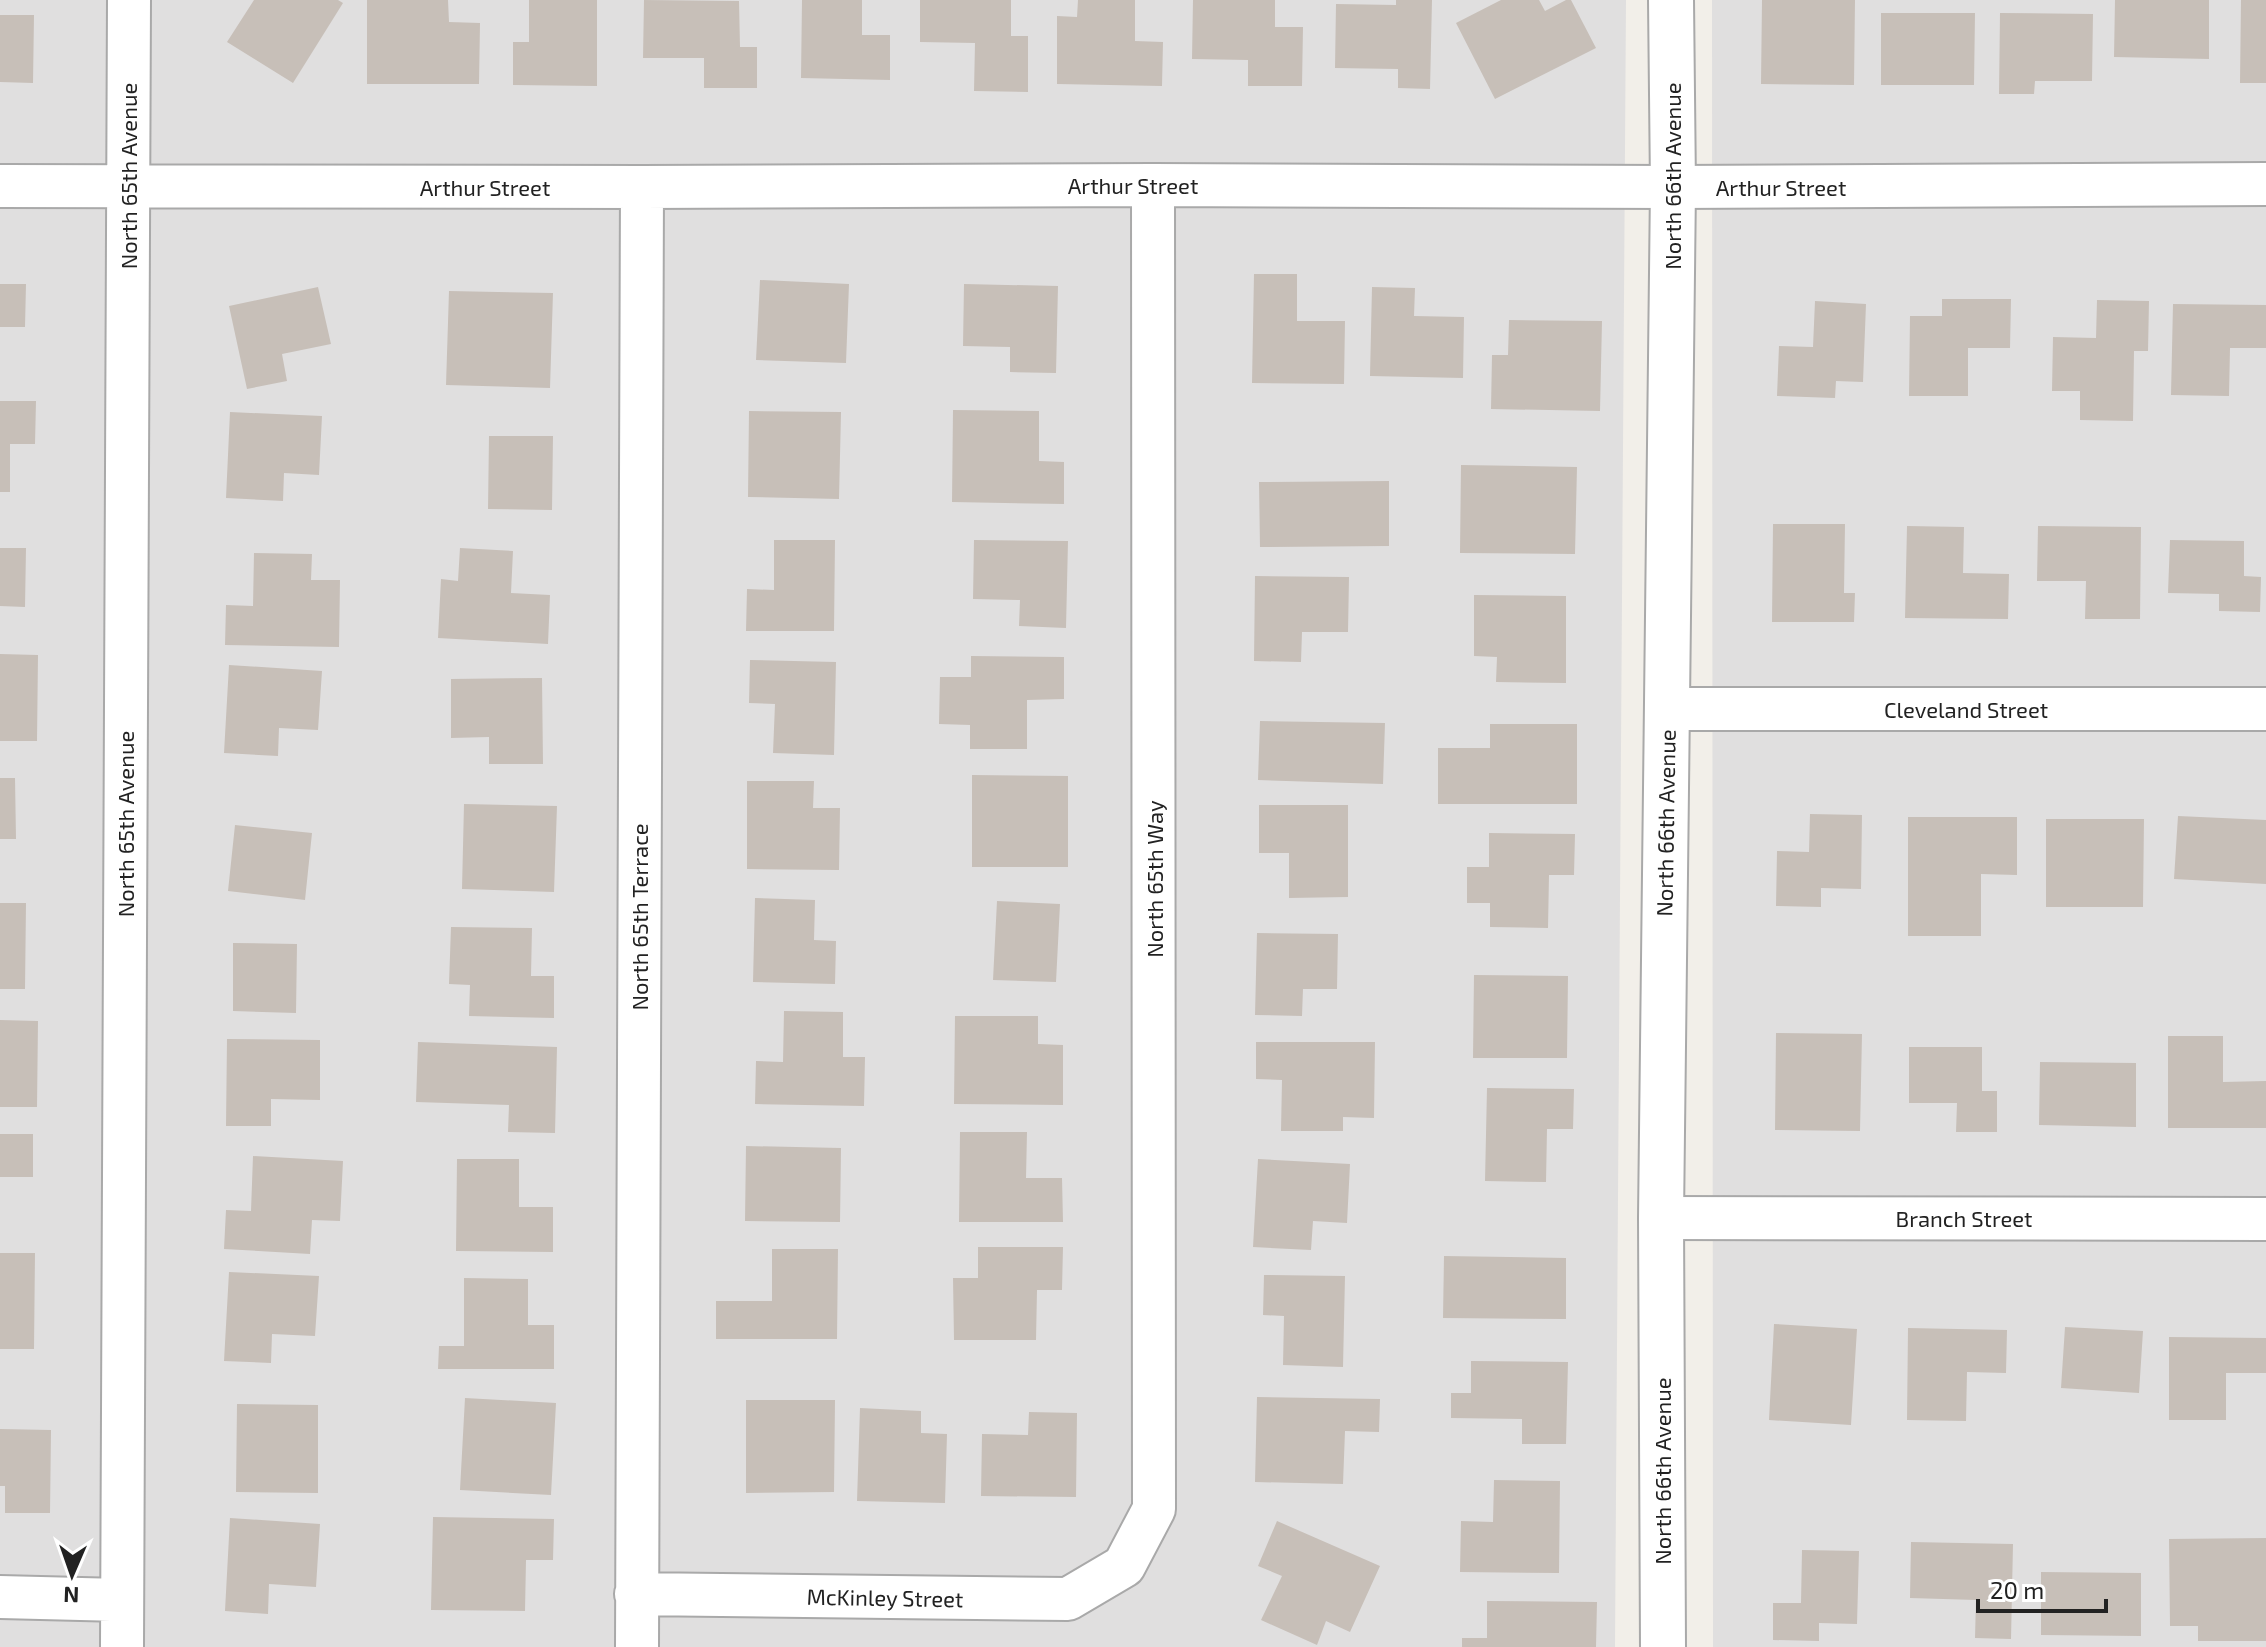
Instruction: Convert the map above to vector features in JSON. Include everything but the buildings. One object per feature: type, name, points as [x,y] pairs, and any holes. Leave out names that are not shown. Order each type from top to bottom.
[{"type":"street","name":"North 65th Avenue","points":[[122,1647],[129,0]]},
{"type":"street","name":"North 66th Avenue","points":[[1663,1647],[1661,1218],[1673,187],[1671,0]]},
{"type":"street","name":"Arthur Street","points":[[0,186],[1673,187],[2266,184]]},
{"type":"street","name":"North 65th Way","points":[[1124,1566],[1154,1509],[1153,185]]},
{"type":"street","name":"North 65th Terrace","points":[[637,1647],[642,187]]},
{"type":"street","name":"Cleveland Street","points":[[1667,709],[2266,709]]},
{"type":"street","name":"Branch Street","points":[[1661,1218],[2266,1219]]},
{"type":"street","name":"McKinley Street","points":[[636,1594],[1068,1599],[1124,1566]]},
{"type":"street","points":[[0,1597],[121,1600]]},
{"type":"shaded area","points":[[0,0],[1626,0],[1615,1647],[0,1647]]},
{"type":"shaded area","points":[[1712,0],[2266,0],[2266,1647],[1713,1647]]}]
